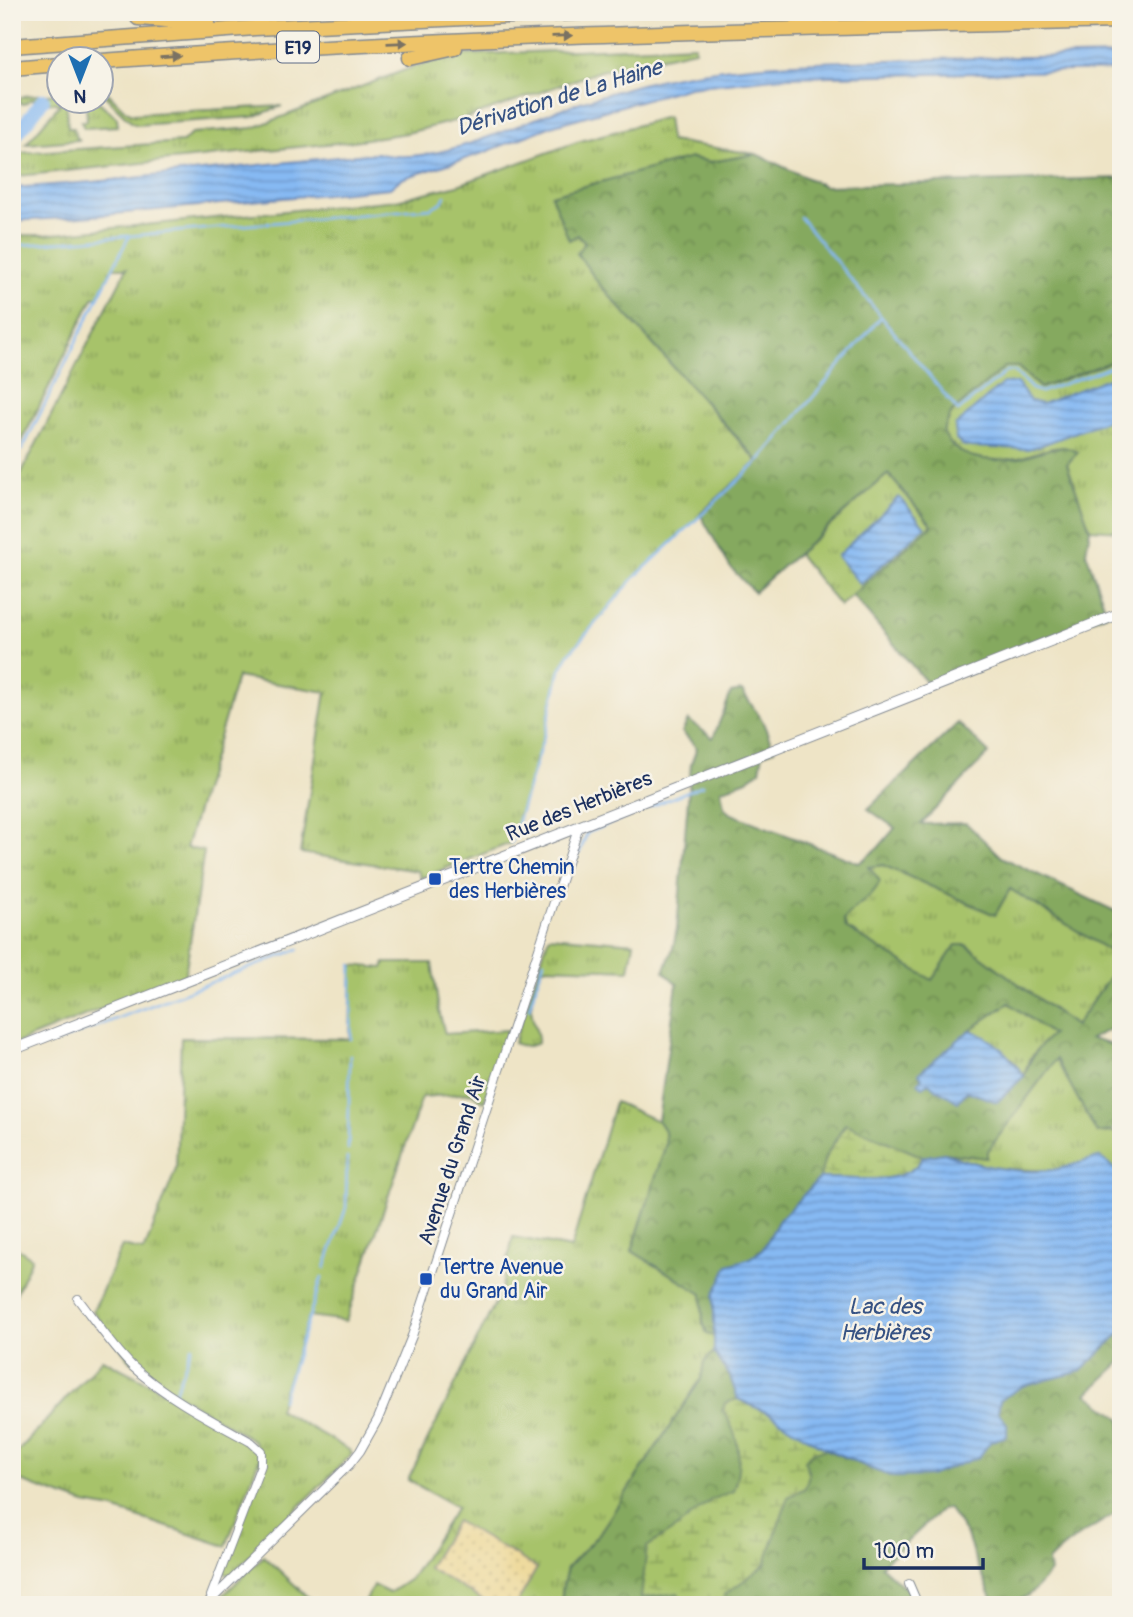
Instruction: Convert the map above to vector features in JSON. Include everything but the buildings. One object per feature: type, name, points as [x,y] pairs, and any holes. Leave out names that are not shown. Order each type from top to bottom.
[{"type":"highway","name":"E19","points":[[12,46],[255,28],[592,12]]},
{"type":"highway","points":[[138,18],[255,28]]},
{"type":"highway","name":"E19","points":[[116,60],[326,46],[658,32],[1121,21]]},
{"type":"highway","points":[[410,58],[494,39]]},
{"type":"highway","points":[[12,68],[46,65]]},
{"type":"street","name":"Rue des Herbières","points":[[12,1050],[1121,613]]},
{"type":"street","name":"Avenue du Grand Air","points":[[207,1603],[349,1465],[378,1419],[412,1336],[579,826]]},
{"type":"street","points":[[78,1299],[120,1353],[145,1377],[251,1441],[261,1451],[261,1465],[207,1603]]},
{"type":"street","points":[[909,1584],[918,1605]]},
{"type":"green space","points":[[695,45],[695,50],[600,71],[470,117],[407,133],[346,142],[18,176],[12,174],[12,159],[18,153],[183,142],[192,133],[253,128],[413,67],[460,55]]},
{"type":"green space","points":[[46,94],[46,102],[32,99],[23,104],[17,100],[24,96]]},
{"type":"green space","points":[[116,101],[133,114],[282,106],[253,117],[137,125],[116,107]]},
{"type":"green space","points":[[50,116],[67,116],[68,128],[74,128],[75,136],[79,140],[26,144]]},
{"type":"green space","points":[[87,116],[115,116],[118,126],[84,128],[81,121],[87,121]]},
{"type":"green space","points":[[667,117],[670,141],[756,154],[711,162],[691,158],[568,240],[578,235],[585,244],[599,284],[758,462],[634,578],[569,654],[560,670],[546,729],[511,843],[421,878],[418,871],[300,853],[326,692],[237,677],[186,848],[204,851],[185,975],[12,1045],[12,491],[127,268],[113,268],[98,297],[93,298],[12,461],[12,235],[44,235],[396,200],[458,185],[577,142]]},
{"type":"green space","points":[[756,154],[824,186],[1121,178],[1121,358],[1040,388],[1018,367],[1005,367],[952,412],[943,431],[948,441],[964,454],[986,459],[1019,458],[1057,447],[1078,452],[1067,464],[1090,529],[1086,552],[1107,614],[927,683],[852,595],[932,525],[888,474],[754,592],[730,567],[700,514],[758,461],[599,284],[577,253],[585,243],[578,235],[569,240],[551,195],[691,158],[711,162]]},
{"type":"green space","points":[[1121,358],[1121,531],[1090,529],[1067,464],[1077,453],[1057,447],[1019,458],[985,459],[964,454],[955,448],[943,431],[952,412],[1005,367],[1018,367],[1040,388]]},
{"type":"green space","points":[[888,474],[932,525],[840,606],[798,554]]},
{"type":"green space","points":[[742,691],[762,720],[774,750],[763,754],[760,771],[747,780],[721,790],[724,807],[729,813],[859,863],[878,848],[895,828],[868,809],[958,723],[989,753],[921,824],[966,823],[1001,857],[1121,914],[1121,958],[1010,889],[995,915],[883,865],[869,867],[880,881],[873,893],[844,920],[846,928],[932,980],[956,945],[966,945],[1075,1026],[1121,961],[1121,1024],[1090,1039],[1121,1047],[1121,1115],[1112,1131],[1097,1133],[1056,1059],[987,1152],[987,1158],[944,1153],[923,1157],[845,1124],[825,1158],[820,1178],[779,1220],[763,1249],[714,1295],[714,1336],[707,1334],[703,1322],[702,1294],[632,1251],[666,1144],[665,1132],[658,1121],[677,984],[664,972],[677,928],[691,764],[697,748],[682,732],[688,720],[713,738],[731,693]],"holes":[[[1009,1003],[1052,1035],[1035,1053],[1024,1077],[967,1091],[958,1101],[928,1082],[923,1087],[918,1083],[922,1078],[919,1073],[970,1030]]]},
{"type":"green space","points":[[883,865],[995,915],[1010,889],[1121,958],[1121,961],[1075,1026],[966,945],[956,945],[932,980],[846,928],[844,920],[869,867]]},
{"type":"green space","points":[[549,936],[634,943],[629,970],[542,969],[531,1008],[538,1043],[520,1045],[514,1043]]},
{"type":"green space","points":[[385,963],[432,963],[445,1034],[508,1030],[484,1102],[471,1093],[422,1097],[346,1321],[309,1316],[278,1409],[352,1454],[230,1576],[223,1571],[262,1469],[254,1441],[151,1378],[130,1360],[93,1311],[122,1246],[144,1251],[176,1169],[181,1038],[350,1039],[352,965],[383,968]]},
{"type":"green space","points":[[1009,1003],[1052,1035],[1029,1059],[1024,1076],[1012,1059],[970,1030]]},
{"type":"green space","points":[[1056,1059],[1097,1133],[1121,1132],[1121,1174],[973,1165],[944,1153],[986,1158],[987,1152]]},
{"type":"green space","points":[[615,1102],[658,1121],[665,1132],[666,1144],[632,1251],[702,1294],[703,1322],[707,1334],[714,1336],[714,1352],[704,1362],[701,1379],[599,1534],[567,1568],[561,1605],[364,1605],[373,1585],[389,1593],[410,1579],[457,1507],[408,1480],[501,1291],[513,1237],[571,1248]]},
{"type":"green space","points":[[846,1124],[923,1157],[915,1167],[904,1174],[891,1177],[820,1178],[825,1158]]},
{"type":"green space","points":[[12,1245],[32,1258],[12,1302]]},
{"type":"green space","points":[[1121,1332],[1121,1362],[1087,1394],[1121,1419],[1121,1510],[1065,1546],[1048,1562],[1050,1572],[1033,1591],[1020,1600],[995,1605],[967,1535],[948,1508],[941,1510],[881,1566],[914,1596],[918,1605],[561,1605],[567,1568],[599,1534],[701,1379],[704,1362],[714,1352],[730,1376],[738,1399],[770,1414],[819,1446],[894,1477],[979,1457],[1007,1424],[998,1412],[1000,1400],[1023,1386],[1081,1371]]},
{"type":"green space","points":[[102,1359],[153,1385],[256,1448],[260,1456],[226,1546],[113,1509],[85,1504],[12,1478],[12,1458]]},
{"type":"green space","points":[[738,1399],[770,1414],[828,1449],[813,1452],[805,1460],[809,1474],[805,1488],[788,1497],[765,1565],[724,1595],[723,1605],[684,1605],[678,1593],[641,1598],[647,1547],[711,1500],[733,1491],[738,1470],[738,1450],[733,1430],[723,1411],[725,1403]]},
{"type":"green space","points":[[264,1556],[316,1605],[213,1605]]},
{"type":"sand","points":[[456,1521],[537,1568],[516,1605],[491,1605],[428,1568]]},
{"type":"water","points":[[1121,55],[1121,70],[783,77],[689,87],[554,125],[483,153],[401,179],[390,188],[82,217],[12,221],[12,188],[377,153],[423,155],[474,142],[607,94],[705,71],[827,62]]},
{"type":"water","points":[[1121,373],[1121,415],[1028,449],[970,447],[962,445],[956,439],[955,426],[1003,383],[1017,383],[1030,401],[1042,404]]},
{"type":"water","points":[[899,497],[925,527],[860,584],[837,556]]},
{"type":"water","points":[[970,1030],[1001,1048],[1024,1076],[997,1102],[967,1091],[958,1102],[928,1083],[923,1087],[918,1083],[922,1078],[919,1073]]},
{"type":"water","name":"Lac des Herbières","points":[[944,1153],[983,1165],[1026,1171],[1052,1170],[1100,1157],[1121,1174],[1121,1332],[1081,1371],[1023,1386],[1000,1400],[998,1412],[1007,1424],[1007,1436],[991,1441],[979,1457],[930,1476],[894,1477],[819,1445],[770,1414],[738,1399],[730,1376],[714,1352],[714,1295],[728,1265],[751,1258],[763,1249],[779,1220],[820,1178],[891,1177],[904,1174],[915,1167],[923,1157]]},
{"type":"waterway","points":[[12,140],[43,100]]},
{"type":"waterway","points":[[22,450],[129,236],[431,208],[442,202],[445,196]]},
{"type":"waterway","points":[[800,217],[958,411],[1007,371],[1014,371],[1032,389],[1041,392],[1121,363]]},
{"type":"waterway","points":[[12,246],[127,236]]},
{"type":"waterway","points":[[511,843],[546,729],[560,670],[569,654],[634,578],[758,462],[881,317]]},
{"type":"waterway","points":[[12,470],[18,459]]},
{"type":"waterway","points":[[579,854],[587,833],[703,785]]},
{"type":"waterway","points":[[53,1043],[299,949]]},
{"type":"waterway","points":[[529,1008],[544,961]]},
{"type":"waterway","points":[[351,1039],[352,965]]},
{"type":"waterway","points":[[348,1149],[350,1055]]},
{"type":"waterway","points":[[325,1268],[346,1208],[347,1158]]},
{"type":"waterway","points":[[282,1400],[322,1277]]},
{"type":"waterway","points":[[174,1394],[192,1346]]},
{"type":"place","name":"Tertre Chemin des Herbières","points":[[435,879]]},
{"type":"place","name":"Tertre Avenue du Grand Air","points":[[426,1279]]},
{"type":"water label","name":"Dérivation de La Haine","points":[[559,97]]}]
